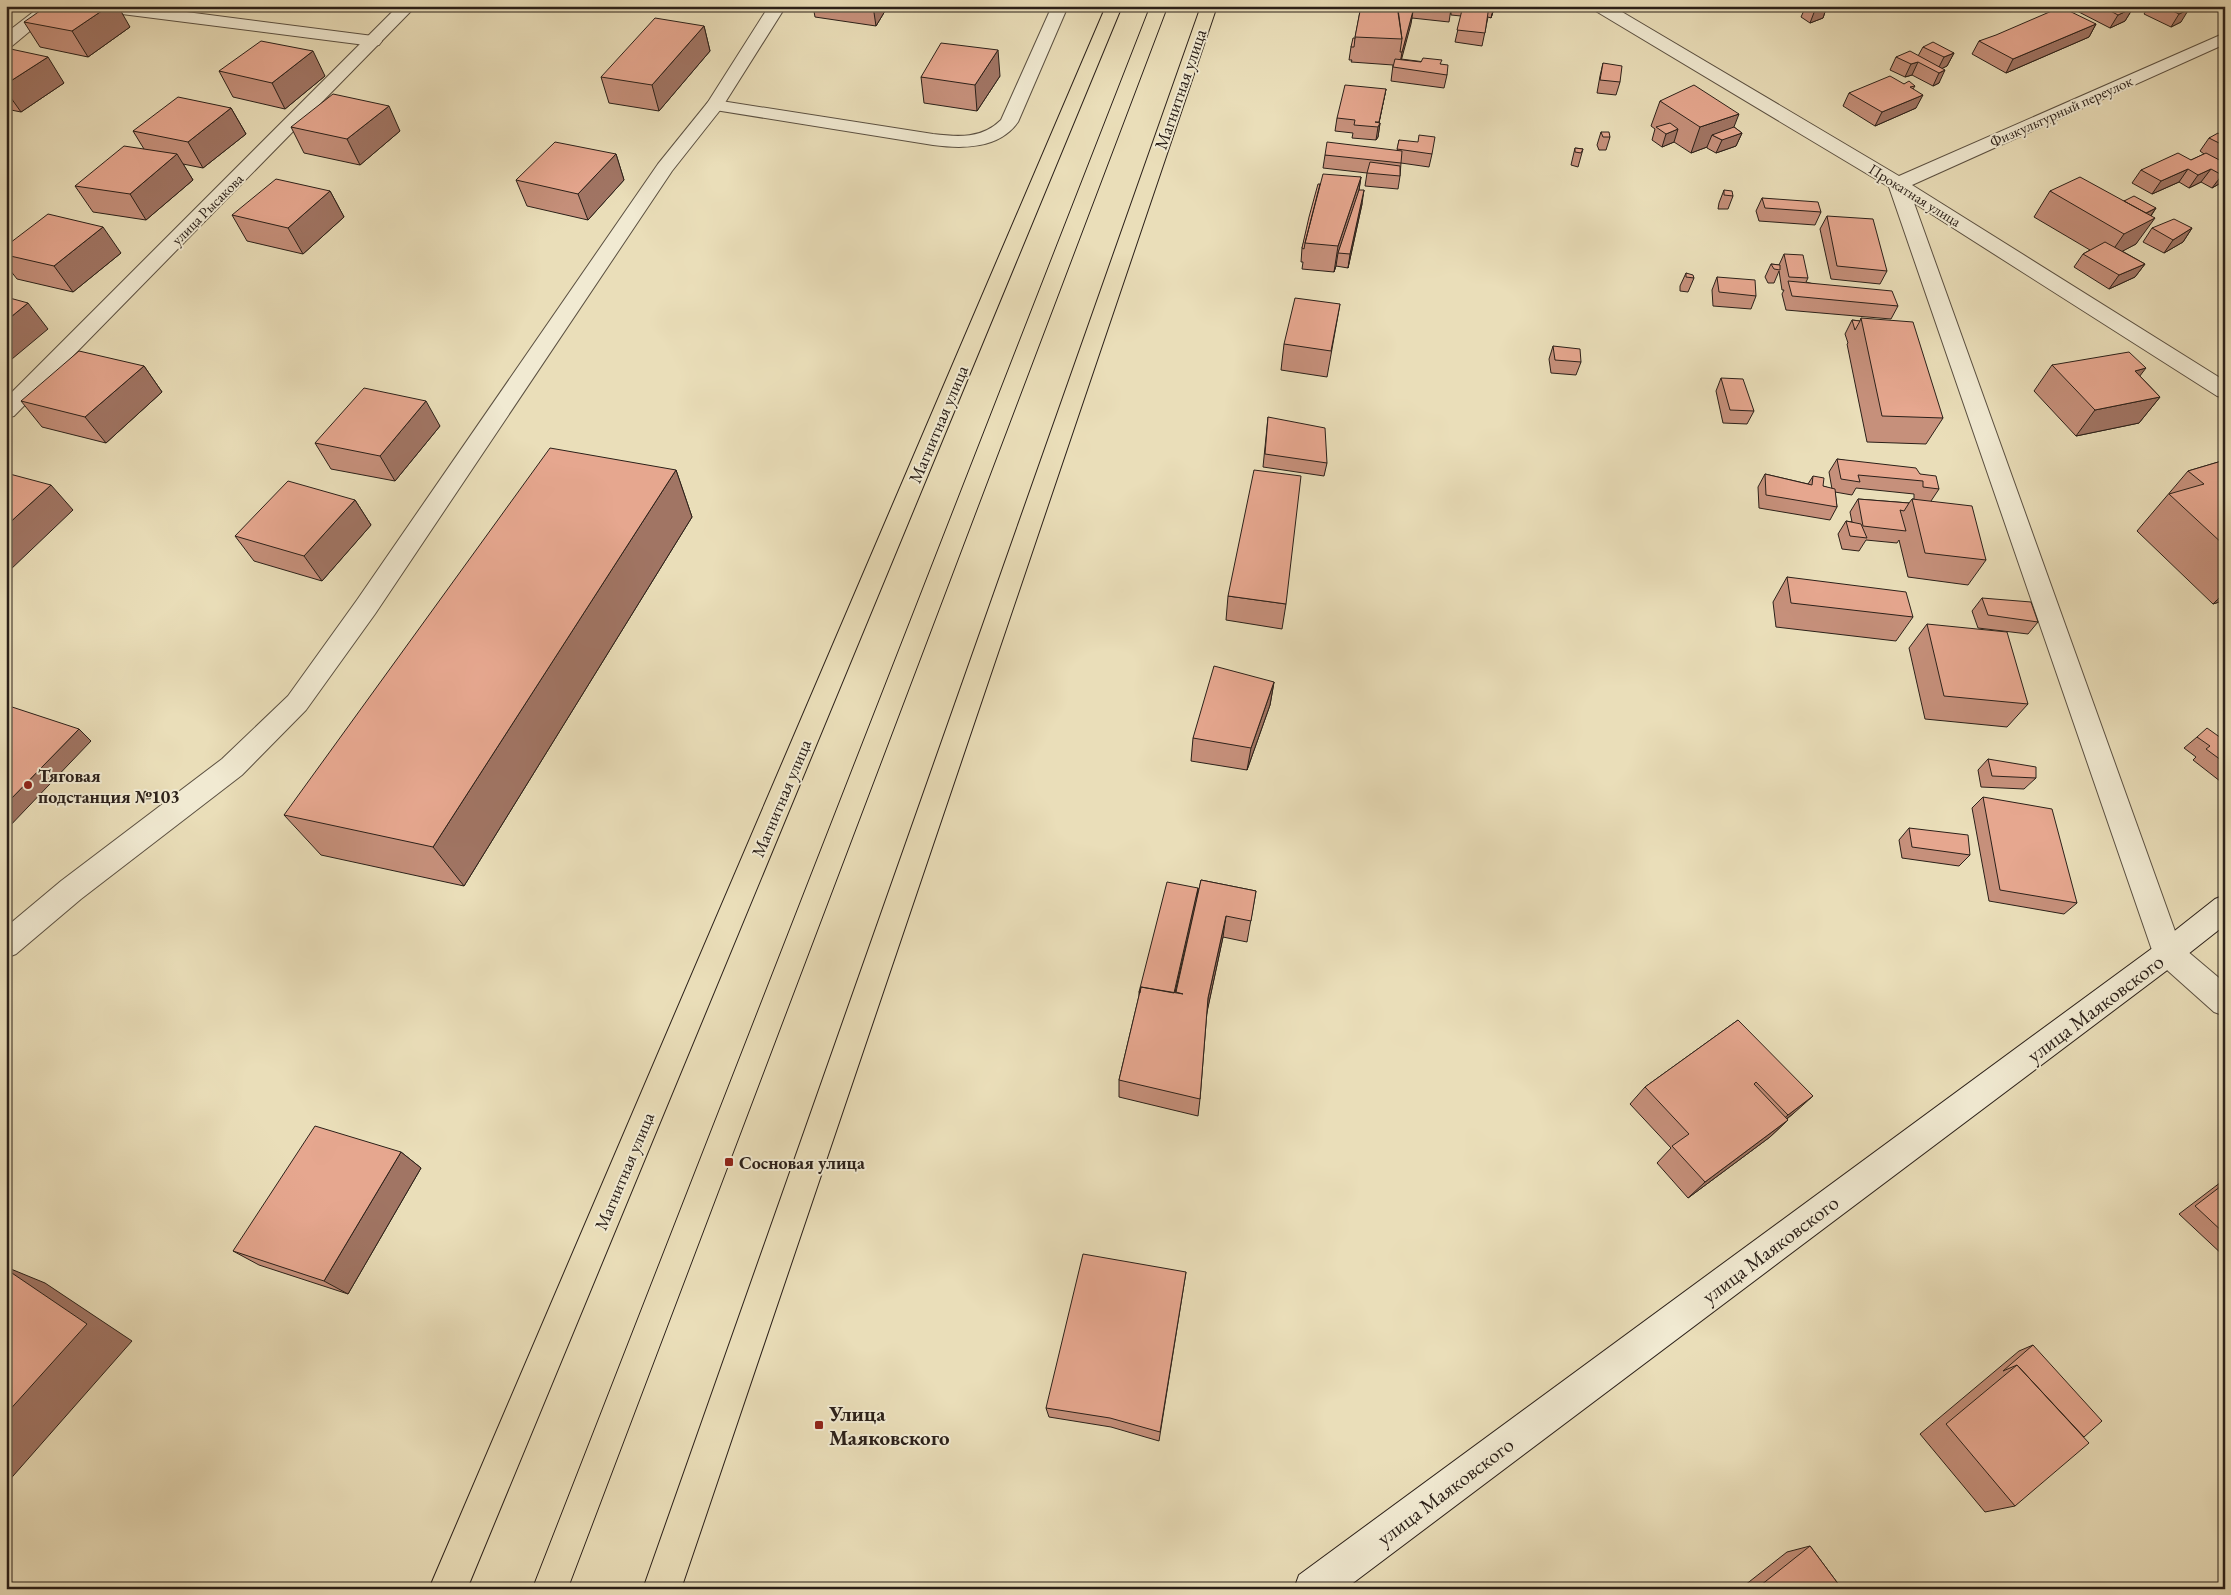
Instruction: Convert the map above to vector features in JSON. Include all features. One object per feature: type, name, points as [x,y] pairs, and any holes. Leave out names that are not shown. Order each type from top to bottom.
[{"type":"main road","name":"Магнитная улица","points":[[448,1589],[1114,6]]},
{"type":"main road","name":"Магнитная улица","points":[[662,1589],[1209,6]]},
{"type":"street","points":[[6,42],[52,6]]},
{"type":"street","points":[[98,6],[373,41]]},
{"type":"street","name":"улица Рысакова","points":[[6,412],[408,6]]},
{"type":"street","points":[[6,945],[71,890],[232,767],[297,703],[366,607],[665,168],[715,105],[778,6]]},
{"type":"street","points":[[715,105],[924,137],[962,142],[978,140],[1002,130],[1009,122],[1060,6]]},
{"type":"street","name":"Прокатная улица","points":[[1600,6],[1898,184],[2225,391]]},
{"type":"street","name":"Физкультурный переулок","points":[[1898,184],[2225,38]]},
{"type":"street","points":[[1898,184],[2168,953],[2225,1002]]},
{"type":"street","name":"улица Маяковского","points":[[1313,1589],[2168,953],[2225,908]]},
{"type":"building","points":[[47,6],[109,6],[72,31],[24,22]]},
{"type":"building","points":[[1361,6],[1397,6],[1402,39],[1355,37]]},
{"type":"building","points":[[1427,6],[1452,6],[1452,9]]},
{"type":"building","points":[[1463,6],[1489,6],[1485,33],[1457,30]]},
{"type":"building","points":[[1810,6],[1824,6],[1815,10]]},
{"type":"building","points":[[2101,6],[2128,6],[2133,8],[2118,15]]},
{"type":"building","points":[[2163,6],[2182,6],[2189,9],[2179,14]]},
{"type":"building","points":[[2061,7],[2096,24],[2013,59],[1979,41],[1996,35]]},
{"type":"building","points":[[1398,9],[1413,11],[1402,52],[1400,52],[1402,39]]},
{"type":"building","points":[[655,18],[704,26],[652,85],[601,77]]},
{"type":"building","points":[[1353,38],[1355,38],[1354,47],[1351,47]]},
{"type":"building","points":[[261,41],[313,51],[272,83],[219,71]]},
{"type":"building","points":[[1933,42],[1954,53],[1944,57],[1923,47]]},
{"type":"building","points":[[941,43],[998,50],[975,85],[921,77]]},
{"type":"building","points":[[6,48],[48,57],[6,84]]},
{"type":"building","points":[[1910,51],[1945,70],[1939,73],[1918,62],[1911,64],[1896,57]]},
{"type":"building","points":[[1423,58],[1442,60],[1440,64],[1448,65],[1447,75],[1393,67],[1395,59],[1421,62]]},
{"type":"building","points":[[1603,63],[1622,66],[1620,82],[1600,80]]},
{"type":"building","points":[[1890,76],[1904,84],[1909,81],[1915,86],[1910,87],[1923,95],[1882,112],[1849,93]]},
{"type":"building","points":[[1345,85],[1386,89],[1379,122],[1375,122],[1380,123],[1378,127],[1354,125],[1355,120],[1337,118]]},
{"type":"building","points":[[1694,85],[1739,114],[1700,127],[1660,101]]},
{"type":"building","points":[[333,94],[389,106],[347,139],[291,127]]},
{"type":"building","points":[[178,97],[231,108],[188,142],[133,131]]},
{"type":"building","points":[[1670,123],[1678,129],[1666,134],[1656,127]]},
{"type":"building","points":[[1734,127],[1742,133],[1722,140],[1712,135]]},
{"type":"building","points":[[1601,132],[1609,132],[1610,137],[1603,137]]},
{"type":"building","points":[[2218,133],[2225,137],[2225,146],[2209,138]]},
{"type":"building","points":[[1419,135],[1435,137],[1432,154],[1397,149],[1399,140],[1418,142]]},
{"type":"building","points":[[555,142],[616,154],[578,194],[516,180]]},
{"type":"building","points":[[1327,142],[1402,151],[1401,163],[1325,155]]},
{"type":"building","points":[[124,146],[177,154],[130,194],[75,186]]},
{"type":"building","points":[[1575,148],[1583,149],[1581,153],[1575,152]]},
{"type":"building","points":[[2178,153],[2191,160],[2206,153],[2225,163],[2225,173],[2222,175],[2211,169],[2198,175],[2188,169],[2161,181],[2141,170]]},
{"type":"building","points":[[1370,162],[1400,166],[1400,176],[1367,173]]},
{"type":"building","points":[[1323,174],[1361,177],[1338,246],[1305,243]]},
{"type":"building","points":[[2080,177],[2155,218],[2124,234],[2050,191]]},
{"type":"building","points":[[276,179],[330,191],[288,228],[232,215]]},
{"type":"building","points":[[1318,184],[1320,184],[1304,249],[1302,248]]},
{"type":"building","points":[[1359,190],[1364,190],[1350,254],[1338,253]]},
{"type":"building","points":[[1724,190],[1732,191],[1733,196],[1724,195]]},
{"type":"building","points":[[2134,196],[2156,208],[2146,213],[2124,201]]},
{"type":"building","points":[[1762,198],[1818,202],[1821,212],[1765,208]]},
{"type":"building","points":[[48,214],[103,227],[54,266],[6,255],[6,246]]},
{"type":"building","points":[[1827,216],[1873,219],[1887,271],[1837,266]]},
{"type":"building","points":[[2174,219],[2192,228],[2173,240],[2152,228]]},
{"type":"building","points":[[2105,242],[2145,264],[2119,275],[2083,254]]},
{"type":"building","points":[[1784,254],[1803,255],[1808,278],[1789,277]]},
{"type":"building","points":[[1771,264],[1780,265],[1780,270],[1774,269]]},
{"type":"building","points":[[1686,273],[1693,275],[1694,278],[1686,277]]},
{"type":"building","points":[[1717,277],[1755,280],[1756,296],[1719,292]]},
{"type":"building","points":[[1788,281],[1892,291],[1898,306],[1792,296]]},
{"type":"building","points":[[6,297],[28,303],[6,321]]},
{"type":"building","points":[[1295,298],[1340,304],[1331,351],[1284,344]]},
{"type":"building","points":[[1861,318],[1913,322],[1943,418],[1882,416]]},
{"type":"building","points":[[1852,320],[1860,321],[1855,330]]},
{"type":"building","points":[[1553,346],[1580,349],[1581,362],[1555,360]]},
{"type":"building","points":[[79,351],[144,366],[85,417],[21,401]]},
{"type":"building","points":[[2129,352],[2146,368],[2135,371],[2160,397],[2095,410],[2052,365]]},
{"type":"building","points":[[1721,378],[1743,379],[1754,411],[1730,410]]},
{"type":"building","points":[[364,388],[426,401],[380,456],[315,443]]},
{"type":"building","points":[[1268,417],[1325,428],[1327,463],[1265,454]]},
{"type":"building","points":[[550,448],[676,470],[433,847],[284,815]]},
{"type":"building","points":[[1837,459],[1916,468],[1920,474],[1936,476],[1939,489],[1923,487],[1923,481],[1858,475],[1860,482],[1841,479]]},
{"type":"building","points":[[2225,460],[2225,546],[2169,494],[2204,484],[2188,471]]},
{"type":"building","points":[[1254,470],[1301,476],[1286,604],[1228,596]]},
{"type":"building","points":[[6,473],[51,485],[6,526]]},
{"type":"building","points":[[1765,474],[1812,485],[1813,476],[1824,478],[1823,486],[1835,489],[1837,507],[1766,495]]},
{"type":"building","points":[[288,481],[355,500],[304,556],[235,536]]},
{"type":"building","points":[[1858,499],[1909,503],[1904,511],[1900,510],[1906,531],[1863,526]]},
{"type":"building","points":[[1912,499],[1972,506],[1986,560],[1925,553]]},
{"type":"building","points":[[1846,521],[1861,524],[1867,538],[1850,536]]},
{"type":"building","points":[[1787,577],[1906,592],[1913,617],[1791,603]]},
{"type":"building","points":[[1982,598],[2031,602],[2038,622],[1988,615]]},
{"type":"building","points":[[1927,624],[2007,632],[2028,704],[1944,696]]},
{"type":"building","points":[[1214,666],[1274,682],[1251,748],[1193,738]]},
{"type":"building","name":"Тяговая подстанция №103","points":[[6,705],[79,729],[6,804]]},
{"type":"building","points":[[2207,728],[2221,738],[2225,736],[2225,763],[2206,749],[2210,746],[2197,737]]},
{"type":"building","points":[[1988,759],[2036,767],[2036,778],[1992,776]]},
{"type":"building","points":[[1983,797],[2052,809],[2077,903],[2000,890]]},
{"type":"building","points":[[1909,828],[1968,835],[1970,855],[1912,847]]},
{"type":"building","points":[[1201,880],[1256,891],[1251,921],[1226,916],[1208,998],[1200,1099],[1119,1080],[1141,987],[1183,994],[1176,992]]},
{"type":"building","points":[[1167,882],[1198,888],[1174,993],[1141,987],[1140,993],[1139,992]]},
{"type":"building","points":[[1738,1020],[1813,1096],[1788,1115],[1756,1082],[1754,1084],[1788,1120],[1705,1182],[1672,1146],[1689,1134],[1645,1087]]},
{"type":"building","points":[[315,1126],[401,1152],[324,1281],[233,1251]]},
{"type":"building","points":[[2225,1183],[2225,1234],[2195,1206]]},
{"type":"building","points":[[1083,1254],[1186,1272],[1160,1432],[1110,1418],[1046,1408]]},
{"type":"building","points":[[6,1269],[87,1324],[6,1414]]},
{"type":"building","points":[[2033,1345],[2102,1421],[2084,1437],[2017,1365],[2003,1371]]},
{"type":"building","points":[[2017,1365],[2089,1443],[2015,1506],[1946,1424]]},
{"type":"building","points":[[1810,1546],[1842,1589],[1756,1589]]},
{"type":"tram line","points":[[532,1589],[1150,6]]},
{"type":"tram line","points":[[568,1589],[1168,6]]},
{"type":"place","name":"Тяговая подстанция №103","points":[[28,785]]},
{"type":"place","name":"Сосновая улица","points":[[729,1162]]},
{"type":"place","name":"Улица Маяковского","points":[[819,1425]]}]
